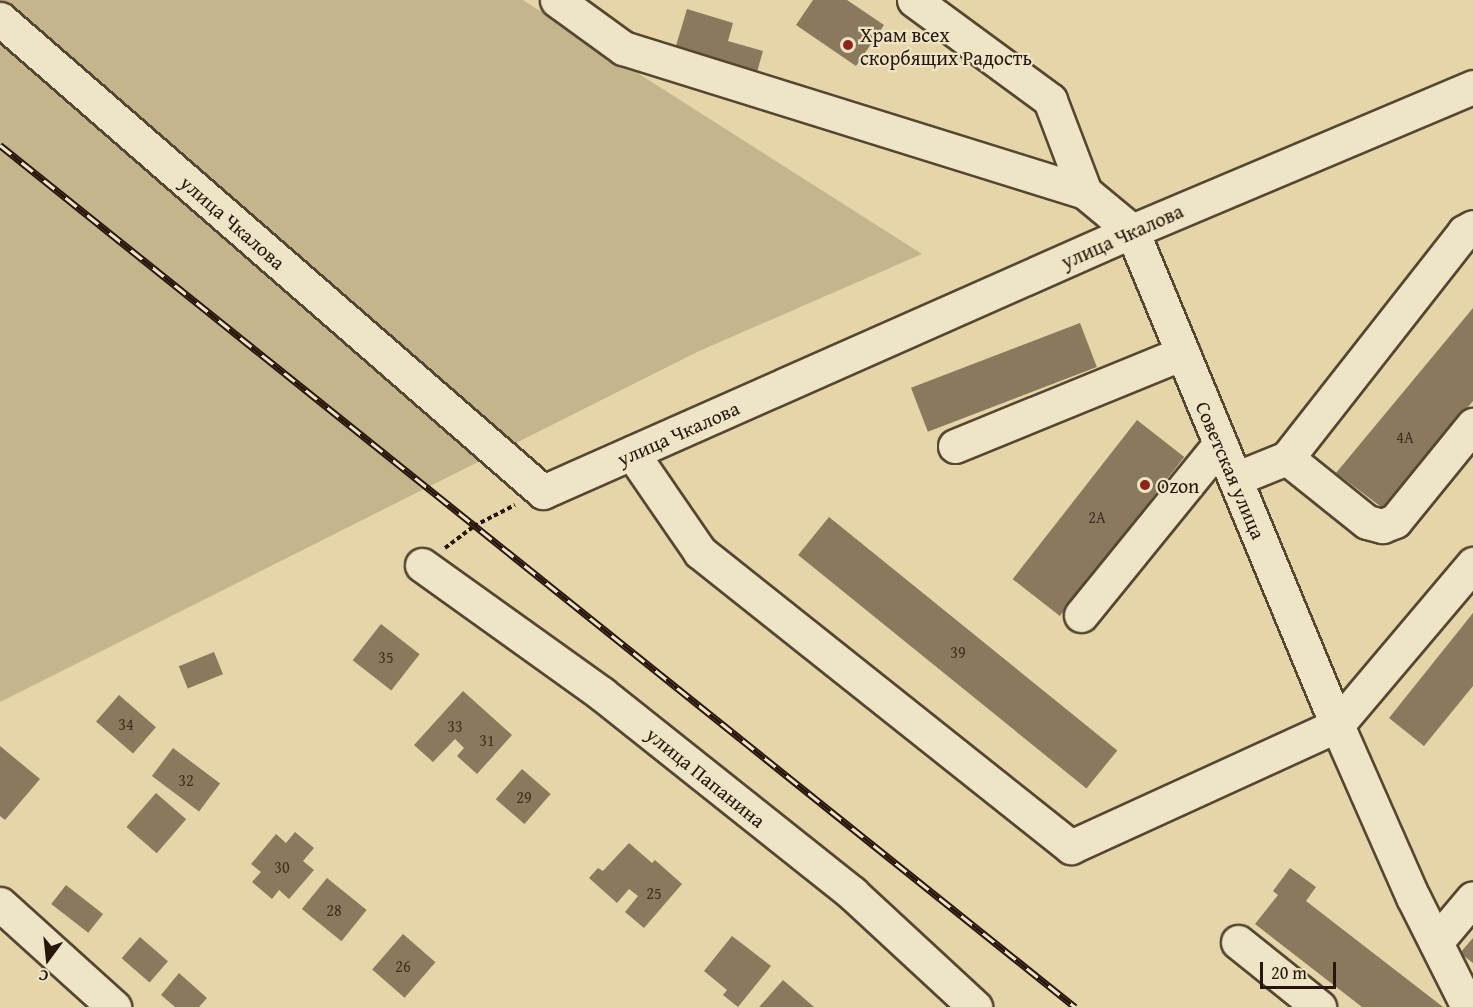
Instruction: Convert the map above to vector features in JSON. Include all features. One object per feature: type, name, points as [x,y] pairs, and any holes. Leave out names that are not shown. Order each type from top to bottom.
[{"type":"street","points":[[557,0],[623,48],[1085,192]]},
{"type":"street","name":"Советская улица","points":[[914,0],[1050,100],[1085,192],[1132,231],[1337,725],[1413,897],[1470,1004]]},
{"type":"street","name":"улица Чкалова","points":[[0,19],[543,492],[1132,231],[1473,87]]},
{"type":"street","points":[[1235,479],[1287,458],[1464,232],[1473,227]]},
{"type":"street","points":[[955,446],[1182,352]]},
{"type":"street","points":[[1287,458],[1367,522],[1382,526],[1395,521],[1473,425]]},
{"type":"street","points":[[1081,615],[1220,444]]},
{"type":"street","points":[[632,453],[700,552],[1071,847],[1337,725],[1473,564]]},
{"type":"street","name":"улица Папанина","points":[[422,565],[602,694],[824,871],[975,1007]]},
{"type":"street","points":[[1436,942],[1473,898]]},
{"type":"street","points":[[0,904],[95,1001]]},
{"type":"street","points":[[1238,942],[1319,1007]]},
{"type":"path","points":[[422,565],[474,526],[543,492]]},
{"type":"shaded area","points":[[0,0],[523,0],[922,254],[697,352],[0,702]]},
{"type":"building","name":"Храм всех скорбящих Радость","points":[[813,0],[847,0],[884,25],[856,66],[796,25]]},
{"type":"building","points":[[687,9],[733,23],[728,41],[763,51],[757,72],[675,49]]},
{"type":"building","points":[[1473,308],[1473,401],[1384,509],[1336,473]]},
{"type":"building","points":[[1080,323],[1097,367],[928,432],[911,388]]},
{"type":"building","points":[[1137,420],[1184,457],[1060,616],[1013,579]]},
{"type":"building","points":[[829,517],[1117,750],[1086,789],[798,555]]},
{"type":"building","points":[[1473,613],[1473,686],[1424,746],[1389,718]]},
{"type":"building","points":[[381,624],[420,654],[391,690],[353,660]]},
{"type":"building","points":[[214,652],[223,674],[188,688],[179,666]]},
{"type":"building","points":[[463,691],[512,735],[477,774],[457,756],[464,748],[455,739],[433,762],[414,745]]},
{"type":"building","points":[[119,695],[156,727],[133,754],[96,721]]},
{"type":"building","points":[[0,746],[40,779],[5,820],[0,816]]},
{"type":"building","points":[[173,748],[220,784],[199,811],[152,776]]},
{"type":"building","points":[[522,769],[551,794],[524,824],[496,799]]},
{"type":"building","points":[[156,793],[186,819],[157,853],[126,827]]},
{"type":"building","points":[[295,832],[314,848],[303,861],[314,870],[289,899],[279,890],[272,899],[252,882],[261,872],[251,864],[276,834],[286,843]]},
{"type":"building","points":[[629,843],[652,863],[655,860],[682,884],[644,928],[625,912],[638,896],[629,889],[617,903],[589,878],[598,868],[603,871]]},
{"type":"building","points":[[1290,868],[1316,887],[1306,901],[1443,1007],[1362,1007],[1255,924],[1278,895],[1273,891]]},
{"type":"building","points":[[327,878],[367,910],[341,941],[302,909]]},
{"type":"building","points":[[66,885],[103,914],[88,933],[51,904]]},
{"type":"building","points":[[403,934],[435,962],[405,998],[372,969]]},
{"type":"building","points":[[732,936],[771,966],[738,1007],[723,995],[727,990],[704,971]]},
{"type":"building","points":[[140,937],[168,961],[150,982],[122,958]]},
{"type":"building","points":[[1473,938],[1473,963],[1460,953]]},
{"type":"building","points":[[179,973],[207,998],[199,1007],[175,1007],[161,995]]},
{"type":"building","points":[[783,980],[814,1007],[759,1007]]},
{"type":"railway","points":[[0,145],[1075,1007]]},
{"type":"place","name":"Храм всех скорбящих Радость","points":[[848,45]]},
{"type":"place","name":"Ozon","points":[[1145,485]]}]
